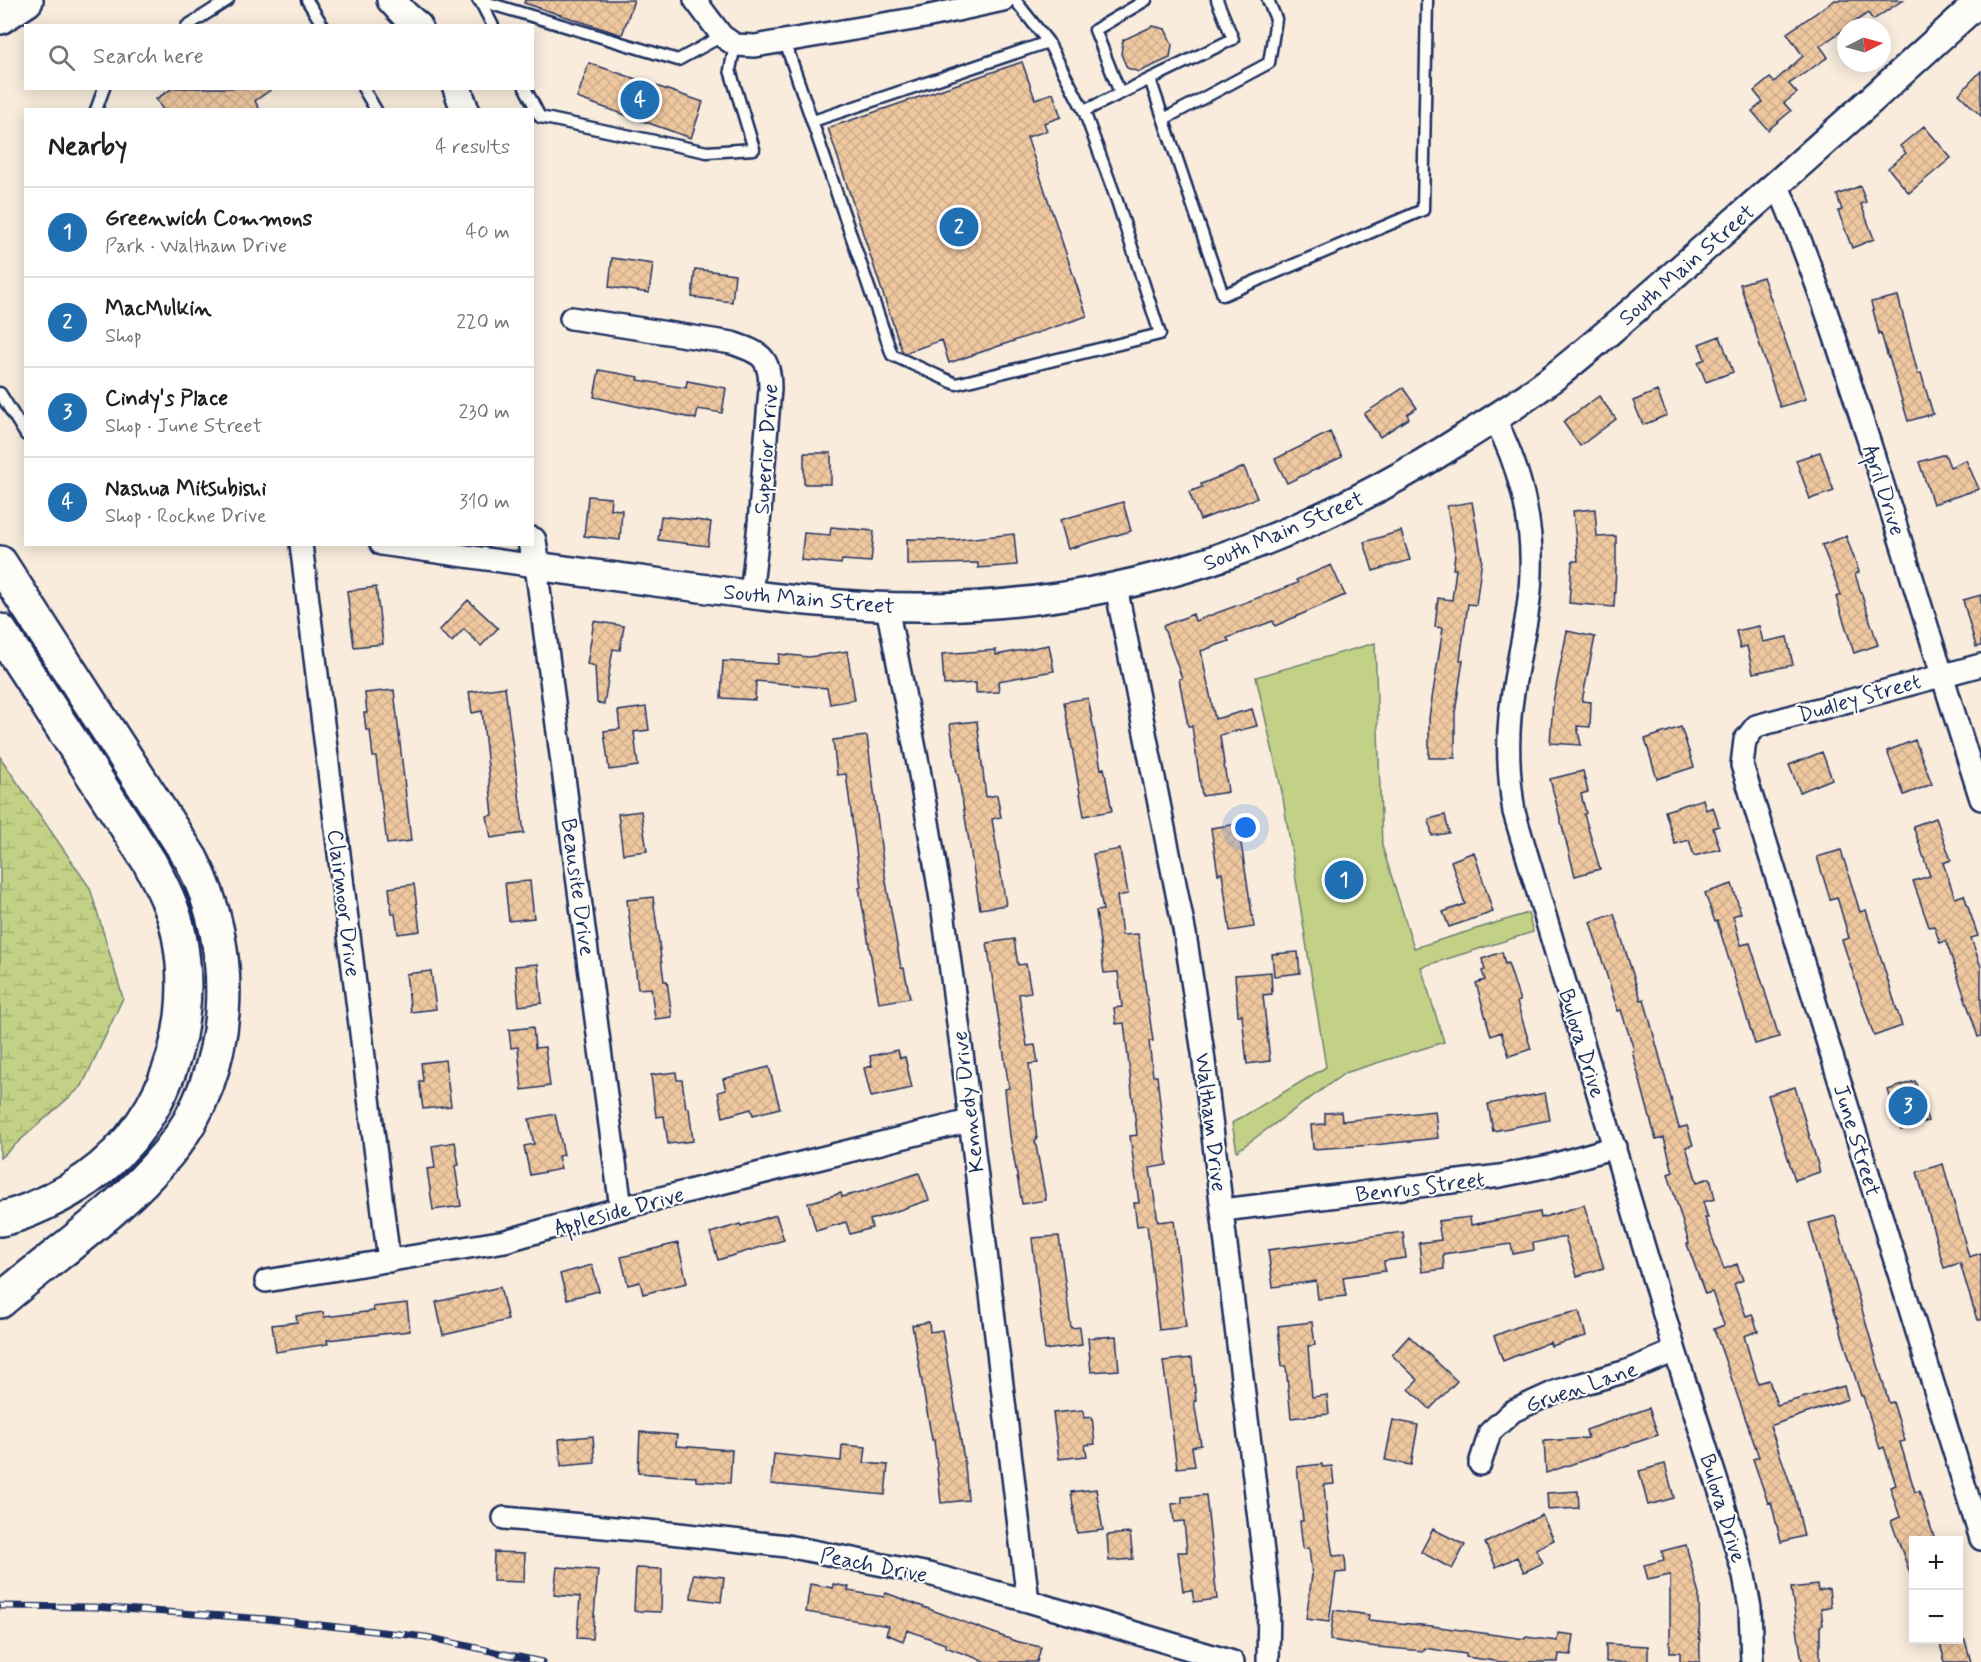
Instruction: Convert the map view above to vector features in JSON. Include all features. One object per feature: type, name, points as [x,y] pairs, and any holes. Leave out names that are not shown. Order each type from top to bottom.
[{"type":"main road","points":[[0,17],[26,0]]},
{"type":"main road","points":[[0,563],[200,875],[217,926],[223,982],[222,1018],[205,1088],[189,1121],[169,1152],[118,1204],[0,1301]]},
{"type":"main road","points":[[0,631],[160,881],[175,920],[185,982],[178,1044],[169,1074],[156,1102],[129,1141],[97,1172],[65,1194],[31,1210],[0,1219]]},
{"type":"street","points":[[391,0],[416,24]]},
{"type":"street","points":[[416,0],[422,24]]},
{"type":"street","points":[[695,0],[737,43],[785,42],[935,15],[1003,0]]},
{"type":"street","name":"South Main Street","points":[[415,546],[534,553],[751,595],[887,607],[971,606],[1047,599],[1116,587],[1203,565],[1305,526],[1389,483],[1494,418],[1551,379],[1777,184],[1981,0]]},
{"type":"street","points":[[458,90],[464,108]]},
{"type":"street","name":"April Drive","points":[[1777,184],[1812,270],[1847,372],[1981,799]]},
{"type":"street","name":"Superior Drive","points":[[571,318],[732,343],[752,350],[763,357],[770,370],[770,389],[751,595]]},
{"type":"street","name":"Bulova Drive","points":[[1494,418],[1517,467],[1531,548],[1528,613],[1510,716],[1508,764],[1512,796],[1527,859],[1744,1576],[1750,1608],[1752,1662]]},
{"type":"street","name":"Clairmoor Drive","points":[[301,546],[389,1261]]},
{"type":"street","name":"Beausite Drive","points":[[534,553],[621,1208]]},
{"type":"street","name":"Waltham Drive","points":[[1116,587],[1185,934],[1203,1053],[1269,1602],[1268,1662]]},
{"type":"street","name":"Kennedy Drive","points":[[887,607],[919,769],[943,911],[1028,1600]]},
{"type":"street","name":"Dudley Street","points":[[1745,740],[1756,726],[1981,664]]},
{"type":"street","name":"June Street","points":[[1745,740],[1742,765],[1981,1539]]},
{"type":"street","name":"Appleside Drive","points":[[266,1281],[505,1241],[621,1208],[969,1121]]},
{"type":"street","name":"Benrus Street","points":[[1223,1210],[1500,1176],[1616,1148]]},
{"type":"street","name":"Gruen Lane","points":[[1480,1464],[1490,1432],[1513,1411],[1557,1391],[1627,1371],[1675,1351]]},
{"type":"street","name":"Peach Drive","points":[[504,1518],[788,1546],[929,1574],[1028,1600],[1233,1662]]},
{"type":"lane","points":[[190,24],[228,0]]},
{"type":"lane","points":[[307,0],[322,24]]},
{"type":"lane","points":[[479,0],[678,60],[737,43]]},
{"type":"lane","points":[[479,0],[492,24]]},
{"type":"lane","points":[[785,42],[892,355],[956,384],[1160,334],[1117,201],[1084,111],[1048,42],[1015,0]]},
{"type":"lane","points":[[1120,93],[1095,30],[1146,0]]},
{"type":"lane","points":[[1084,111],[1233,39],[1217,0]]},
{"type":"lane","points":[[1164,119],[1269,63],[1276,19],[1268,0]]},
{"type":"lane","points":[[1150,79],[1223,295],[1423,210],[1427,0]]},
{"type":"lane","points":[[813,121],[1048,42]]},
{"type":"lane","points":[[526,90],[540,117],[707,152],[754,149],[730,70],[737,43]]},
{"type":"lane","points":[[97,108],[103,90]]},
{"type":"lane","points":[[364,90],[375,108]]},
{"type":"lane","points":[[0,393],[22,425]]},
{"type":"green space","points":[[1375,643],[1382,846],[1414,948],[1528,913],[1533,932],[1421,967],[1444,1042],[1345,1073],[1237,1151],[1232,1123],[1326,1067],[1282,792],[1256,677]]},
{"type":"green space","points":[[0,757],[90,888],[123,998],[82,1086],[0,1158]]},
{"type":"building","points":[[525,0],[634,0],[622,35],[524,3]]},
{"type":"building","points":[[1835,0],[1903,0],[1876,18],[1872,18],[1868,13],[1861,18],[1837,18],[1837,34],[1820,46],[1828,57],[1789,84],[1797,93],[1784,103],[1791,111],[1768,130],[1752,111],[1763,102],[1754,91],[1770,78],[1774,82],[1803,56],[1787,33]]},
{"type":"building","points":[[1153,26],[1165,29],[1172,44],[1170,58],[1139,72],[1127,68],[1121,54],[1123,40]]},
{"type":"building","points":[[1022,62],[1035,99],[1053,93],[1061,117],[1044,123],[1047,131],[1027,137],[1087,316],[949,363],[942,340],[905,353],[902,351],[828,128]]},
{"type":"building","points":[[589,63],[703,102],[691,138],[577,98]]},
{"type":"building","points":[[1981,71],[1981,116],[1959,94]]},
{"type":"building","points":[[170,90],[270,90],[255,101],[259,108],[162,108],[156,99]]},
{"type":"building","points":[[1924,126],[1951,158],[1909,193],[1888,168],[1906,153],[1900,146]]},
{"type":"building","points":[[1860,186],[1866,202],[1861,204],[1874,239],[1852,248],[1838,211],[1842,210],[1837,195]]},
{"type":"building","points":[[612,258],[653,264],[649,293],[609,287]]},
{"type":"building","points":[[695,269],[735,274],[732,302],[692,297]]},
{"type":"building","points":[[1763,277],[1806,399],[1780,407],[1740,284]]},
{"type":"building","points":[[1898,296],[1918,374],[1921,373],[1933,414],[1908,421],[1881,333],[1879,334],[1871,302]]},
{"type":"building","points":[[1720,336],[1733,372],[1706,382],[1698,362],[1705,359],[1699,344]]},
{"type":"building","points":[[599,370],[639,377],[638,380],[686,388],[687,381],[726,388],[722,413],[698,409],[696,419],[594,397]]},
{"type":"building","points":[[1403,388],[1417,408],[1407,414],[1409,418],[1380,437],[1364,414]]},
{"type":"building","points":[[1657,391],[1667,415],[1643,425],[1633,401]]},
{"type":"building","points":[[1599,396],[1616,419],[1580,446],[1563,422]]},
{"type":"building","points":[[1330,432],[1342,457],[1287,483],[1275,459]]},
{"type":"building","points":[[1820,452],[1834,491],[1810,499],[1796,460]]},
{"type":"building","points":[[804,453],[831,453],[831,484],[804,484]]},
{"type":"building","points":[[1945,454],[1950,467],[1966,460],[1979,489],[1933,504],[1919,462]]},
{"type":"building","points":[[1244,467],[1257,498],[1200,520],[1189,492],[1202,487],[1201,484]]},
{"type":"building","points":[[588,496],[611,498],[610,509],[622,510],[620,540],[584,536]]},
{"type":"building","points":[[1123,502],[1131,531],[1068,549],[1060,520]]},
{"type":"building","points":[[1472,502],[1482,559],[1476,605],[1468,604],[1460,660],[1463,660],[1455,713],[1455,758],[1429,758],[1429,718],[1443,628],[1435,627],[1438,598],[1452,600],[1456,569],[1453,569],[1455,554],[1447,506]]},
{"type":"building","points":[[1595,509],[1597,537],[1616,536],[1614,607],[1569,603],[1572,561],[1578,561],[1573,511]]},
{"type":"building","points":[[661,516],[711,522],[708,546],[658,540]]},
{"type":"building","points":[[831,527],[874,531],[871,562],[842,560],[841,564],[801,560],[804,533],[830,535]]},
{"type":"building","points":[[1401,531],[1410,560],[1373,571],[1364,542]]},
{"type":"building","points":[[1014,534],[1017,565],[978,568],[978,563],[907,565],[907,539],[953,540]]},
{"type":"building","points":[[1846,536],[1859,572],[1855,574],[1878,645],[1854,653],[1836,597],[1841,595],[1822,545]]},
{"type":"building","points":[[1331,565],[1345,595],[1275,626],[1273,621],[1227,638],[1229,641],[1201,651],[1215,719],[1252,709],[1257,726],[1220,735],[1228,792],[1202,796],[1192,726],[1188,726],[1179,679],[1182,678],[1163,626],[1193,614],[1195,621],[1298,583],[1296,580]]},
{"type":"building","points":[[376,587],[383,644],[354,647],[347,591]]},
{"type":"building","points":[[1981,595],[1981,646],[1976,647],[1963,600]]},
{"type":"building","points":[[468,600],[498,628],[481,646],[464,629],[452,642],[439,631]]},
{"type":"building","points":[[594,621],[624,626],[620,650],[613,649],[604,704],[597,703],[595,666],[587,664]]},
{"type":"building","points":[[1759,626],[1763,642],[1787,637],[1793,665],[1753,673],[1747,646],[1740,648],[1736,631]]},
{"type":"building","points":[[1567,631],[1595,637],[1582,701],[1591,702],[1590,727],[1577,726],[1581,745],[1550,743],[1553,702]]},
{"type":"building","points":[[1049,645],[1054,671],[998,681],[999,692],[976,693],[976,683],[944,685],[942,654],[996,650],[996,655]]},
{"type":"building","points":[[847,651],[855,700],[830,704],[827,688],[756,681],[755,700],[721,698],[723,661],[778,664],[779,654],[809,657]]},
{"type":"building","points":[[505,687],[524,833],[491,838],[487,816],[493,815],[482,711],[472,713],[469,692]]},
{"type":"building","points":[[394,690],[411,841],[387,844],[376,757],[373,757],[370,730],[366,730],[364,713],[367,713],[365,693]]},
{"type":"building","points":[[1088,698],[1101,769],[1104,768],[1112,811],[1084,816],[1064,702]]},
{"type":"building","points":[[646,707],[649,730],[634,732],[638,766],[609,770],[604,731],[620,729],[618,711]]},
{"type":"building","points":[[977,721],[986,797],[997,795],[1001,817],[992,819],[1006,905],[980,909],[950,724]]},
{"type":"building","points":[[1681,727],[1694,767],[1657,779],[1645,739]]},
{"type":"building","points":[[867,736],[884,870],[901,968],[904,968],[910,998],[879,1003],[859,887],[861,887],[846,774],[837,775],[833,740]]},
{"type":"building","points":[[1915,740],[1932,784],[1904,795],[1887,751]]},
{"type":"building","points":[[1822,752],[1832,779],[1800,792],[1789,765]]},
{"type":"building","points":[[1583,771],[1588,792],[1581,794],[1586,813],[1584,814],[1600,869],[1575,876],[1550,779]]},
{"type":"building","points":[[1703,799],[1706,810],[1713,807],[1719,826],[1713,828],[1720,849],[1694,856],[1689,840],[1675,844],[1665,811]]},
{"type":"building","points":[[641,811],[647,851],[623,854],[618,814]]},
{"type":"building","points":[[1445,815],[1449,833],[1432,836],[1429,819]]},
{"type":"building","points":[[1936,818],[1951,860],[1943,863],[1955,898],[1964,895],[1978,936],[1971,938],[1981,967],[1981,1036],[1978,1037],[1946,941],[1940,943],[1934,926],[1929,927],[1913,881],[1930,876],[1913,826]]},
{"type":"building","points":[[1238,824],[1254,927],[1230,931],[1222,873],[1218,874],[1211,828]]},
{"type":"building","points":[[1120,849],[1128,894],[1117,896],[1122,935],[1138,934],[1153,1041],[1149,1041],[1153,1076],[1157,1076],[1167,1165],[1150,1168],[1158,1222],[1174,1220],[1186,1327],[1159,1330],[1147,1225],[1137,1226],[1134,1203],[1139,1203],[1130,1136],[1137,1135],[1124,1023],[1116,1024],[1114,1008],[1122,1007],[1118,972],[1104,973],[1096,911],[1103,910],[1093,854]]},
{"type":"building","points":[[1841,850],[1860,912],[1866,910],[1902,1026],[1874,1036],[1842,940],[1849,938],[1837,897],[1830,899],[1817,857]]},
{"type":"building","points":[[1474,852],[1493,912],[1449,927],[1443,912],[1465,904],[1451,861]]},
{"type":"building","points":[[530,881],[534,918],[509,921],[505,883]]},
{"type":"building","points":[[414,884],[420,931],[398,934],[395,914],[392,914],[389,888]]},
{"type":"building","points":[[1732,884],[1741,913],[1733,916],[1741,945],[1750,943],[1779,1037],[1755,1044],[1717,921],[1715,922],[1705,893]]},
{"type":"building","points":[[653,897],[664,981],[667,981],[672,1017],[655,1019],[651,988],[638,989],[627,900]]},
{"type":"building","points":[[1614,914],[1641,1000],[1644,999],[1679,1128],[1687,1126],[1693,1145],[1686,1147],[1697,1182],[1710,1178],[1715,1199],[1703,1202],[1708,1218],[1705,1218],[1724,1269],[1737,1264],[1743,1280],[1734,1284],[1746,1316],[1752,1314],[1758,1331],[1744,1336],[1758,1383],[1769,1380],[1777,1405],[1844,1386],[1848,1399],[1770,1426],[1795,1497],[1804,1536],[1781,1542],[1771,1502],[1768,1503],[1753,1459],[1759,1457],[1714,1329],[1724,1325],[1712,1292],[1705,1294],[1687,1244],[1689,1243],[1668,1174],[1673,1172],[1664,1138],[1656,1140],[1632,1051],[1634,1050],[1621,1010],[1618,1011],[1590,922]]},
{"type":"building","points":[[1014,939],[1018,965],[1026,964],[1031,992],[1019,994],[1027,1046],[1035,1045],[1038,1063],[1029,1064],[1037,1140],[1035,1140],[1046,1200],[1022,1204],[1010,1136],[1005,1089],[1009,1088],[987,943]]},
{"type":"building","points":[[1298,952],[1300,973],[1274,976],[1272,954]]},
{"type":"building","points":[[1502,952],[1505,964],[1508,963],[1520,1001],[1517,1002],[1531,1049],[1509,1056],[1501,1032],[1491,1036],[1476,983],[1485,980],[1482,959]]},
{"type":"building","points":[[538,964],[542,1003],[519,1006],[515,966]]},
{"type":"building","points":[[431,971],[436,1009],[411,1012],[406,974]]},
{"type":"building","points":[[1271,972],[1272,994],[1263,995],[1270,1061],[1247,1064],[1242,1015],[1238,1015],[1235,975]]},
{"type":"building","points":[[533,1027],[535,1048],[545,1047],[550,1086],[522,1090],[518,1047],[511,1048],[509,1030]]},
{"type":"building","points":[[898,1050],[900,1058],[905,1057],[912,1088],[871,1097],[864,1068],[872,1066],[870,1056]]},
{"type":"building","points":[[445,1060],[451,1106],[423,1109],[419,1081],[423,1081],[421,1063]]},
{"type":"building","points":[[769,1067],[780,1108],[753,1115],[751,1109],[723,1117],[718,1092],[726,1090],[723,1079]]},
{"type":"building","points":[[676,1072],[677,1080],[682,1080],[686,1108],[689,1108],[693,1141],[668,1144],[664,1116],[656,1117],[651,1075]]},
{"type":"building","points":[[1915,1081],[1928,1121],[1901,1130],[1888,1090]]},
{"type":"building","points":[[1795,1087],[1820,1172],[1795,1180],[1768,1095]]},
{"type":"building","points":[[1545,1093],[1550,1120],[1493,1131],[1488,1104]]},
{"type":"building","points":[[1435,1111],[1438,1138],[1313,1149],[1311,1125],[1325,1124],[1325,1113],[1341,1112],[1342,1121]]},
{"type":"building","points":[[555,1114],[564,1155],[558,1156],[561,1169],[530,1175],[524,1146],[534,1144],[529,1119]]},
{"type":"building","points":[[455,1142],[459,1165],[455,1166],[461,1206],[433,1210],[427,1169],[435,1168],[432,1146]]},
{"type":"building","points":[[1943,1164],[1969,1257],[1981,1253],[1981,1320],[1977,1320],[1960,1263],[1944,1268],[1917,1172]]},
{"type":"building","points":[[919,1173],[929,1200],[870,1220],[872,1228],[850,1234],[846,1222],[816,1231],[808,1203],[841,1193],[842,1197],[861,1192]]},
{"type":"building","points":[[1584,1205],[1604,1268],[1577,1276],[1565,1237],[1533,1243],[1534,1250],[1513,1254],[1511,1244],[1443,1254],[1444,1269],[1422,1272],[1419,1243],[1441,1240],[1438,1221],[1470,1217],[1471,1225],[1540,1212],[1541,1218]]},
{"type":"building","points":[[776,1215],[784,1240],[718,1260],[710,1233]]},
{"type":"building","points":[[1835,1216],[1889,1403],[1893,1402],[1905,1441],[1900,1442],[1915,1492],[1919,1491],[1934,1536],[1909,1536],[1909,1570],[1891,1521],[1900,1517],[1890,1487],[1896,1485],[1884,1447],[1880,1449],[1863,1396],[1861,1396],[1809,1223]]},
{"type":"building","points":[[1403,1232],[1406,1258],[1384,1261],[1385,1271],[1343,1277],[1346,1296],[1318,1299],[1316,1281],[1273,1287],[1268,1250]]},
{"type":"building","points":[[1059,1236],[1071,1328],[1080,1327],[1082,1345],[1045,1350],[1032,1238]]},
{"type":"building","points":[[678,1243],[687,1283],[643,1294],[640,1282],[628,1285],[621,1257]]},
{"type":"building","points":[[592,1265],[599,1291],[567,1299],[560,1274]]},
{"type":"building","points":[[500,1287],[508,1320],[443,1335],[436,1302]]},
{"type":"building","points":[[407,1303],[410,1331],[327,1340],[328,1344],[276,1352],[272,1325],[297,1322],[296,1316],[323,1312],[324,1317],[374,1311],[373,1307]]},
{"type":"building","points":[[1579,1311],[1586,1336],[1551,1346],[1550,1342],[1503,1361],[1494,1336],[1527,1323]]},
{"type":"building","points":[[929,1322],[930,1332],[942,1330],[965,1465],[968,1500],[941,1503],[934,1440],[932,1440],[912,1325]]},
{"type":"building","points":[[1312,1322],[1315,1345],[1308,1346],[1312,1397],[1327,1395],[1329,1414],[1291,1418],[1286,1366],[1282,1367],[1278,1326]]},
{"type":"building","points":[[1116,1336],[1119,1370],[1091,1372],[1088,1338]]},
{"type":"building","points":[[1409,1336],[1457,1381],[1430,1409],[1409,1389],[1418,1380],[1392,1355]]},
{"type":"building","points":[[1192,1358],[1196,1401],[1194,1401],[1201,1445],[1192,1447],[1195,1466],[1177,1468],[1163,1361]]},
{"type":"building","points":[[1649,1408],[1658,1435],[1546,1473],[1544,1441],[1588,1438],[1586,1430]]},
{"type":"building","points":[[1083,1410],[1084,1418],[1092,1417],[1095,1444],[1085,1445],[1087,1456],[1059,1459],[1053,1413]]},
{"type":"building","points":[[1393,1420],[1418,1425],[1411,1465],[1385,1460]]},
{"type":"building","points":[[640,1432],[677,1435],[676,1446],[732,1450],[730,1483],[696,1481],[696,1477],[638,1473]]},
{"type":"building","points":[[593,1436],[595,1463],[561,1466],[559,1439]]},
{"type":"building","points":[[842,1445],[866,1447],[864,1463],[888,1465],[885,1495],[771,1484],[774,1454],[841,1461]]},
{"type":"building","points":[[1322,1464],[1322,1467],[1332,1466],[1334,1484],[1324,1485],[1327,1519],[1333,1556],[1345,1555],[1346,1572],[1336,1573],[1329,1622],[1306,1619],[1312,1575],[1309,1548],[1303,1549],[1300,1521],[1303,1521],[1297,1467]]},
{"type":"building","points":[[1665,1464],[1674,1498],[1648,1505],[1639,1471]]},
{"type":"building","points":[[1096,1489],[1103,1530],[1077,1533],[1071,1492]]},
{"type":"building","points":[[1578,1491],[1579,1508],[1548,1510],[1547,1493]]},
{"type":"building","points":[[1206,1495],[1217,1599],[1194,1602],[1192,1590],[1183,1591],[1178,1552],[1187,1552],[1184,1521],[1174,1522],[1172,1504],[1182,1503],[1182,1497]]},
{"type":"building","points":[[1542,1515],[1554,1540],[1536,1549],[1543,1563],[1524,1572],[1517,1557],[1496,1567],[1485,1543]]},
{"type":"building","points":[[1433,1529],[1465,1545],[1452,1569],[1421,1552]]},
{"type":"building","points":[[1130,1533],[1133,1559],[1109,1561],[1107,1535]]},
{"type":"building","points":[[1686,1545],[1699,1595],[1700,1662],[1680,1662],[1680,1652],[1670,1652],[1670,1575],[1648,1580],[1644,1565],[1664,1560],[1662,1551]]},
{"type":"building","points":[[494,1552],[525,1553],[524,1582],[493,1581]]},
{"type":"building","points":[[557,1567],[598,1570],[592,1639],[577,1638],[580,1597],[554,1595]]},
{"type":"building","points":[[636,1568],[662,1569],[661,1612],[634,1611]]},
{"type":"building","points":[[693,1574],[724,1577],[721,1602],[691,1598]]},
{"type":"building","points":[[810,1584],[833,1588],[833,1584],[849,1587],[848,1591],[884,1597],[886,1593],[1015,1641],[1041,1647],[1037,1662],[987,1662],[907,1630],[903,1641],[886,1634],[889,1626],[806,1612]]},
{"type":"building","points":[[1817,1585],[1818,1591],[1829,1589],[1831,1607],[1821,1608],[1823,1625],[1820,1626],[1820,1662],[1802,1662],[1791,1588]]},
{"type":"building","points":[[1334,1610],[1369,1615],[1368,1620],[1525,1639],[1526,1637],[1557,1641],[1558,1633],[1574,1635],[1571,1655],[1559,1654],[1558,1662],[1502,1662],[1424,1648],[1424,1651],[1330,1640]]},
{"type":"building","points":[[1965,1640],[1971,1662],[1945,1662],[1940,1644],[1963,1644]]},
{"type":"building","points":[[1606,1644],[1648,1646],[1648,1662],[1606,1662]]},
{"type":"railway","points":[[0,1606],[94,1607],[267,1619],[426,1637],[542,1662]]},
{"type":"place","name":"Nashua Mitsubishi","points":[[640,100]]},
{"type":"place","name":"MacMulkin","points":[[959,227]]},
{"type":"place","name":"Greenwich Commons","points":[[1344,880]]},
{"type":"place","name":"Cindy's Place","points":[[1908,1106]]}]
